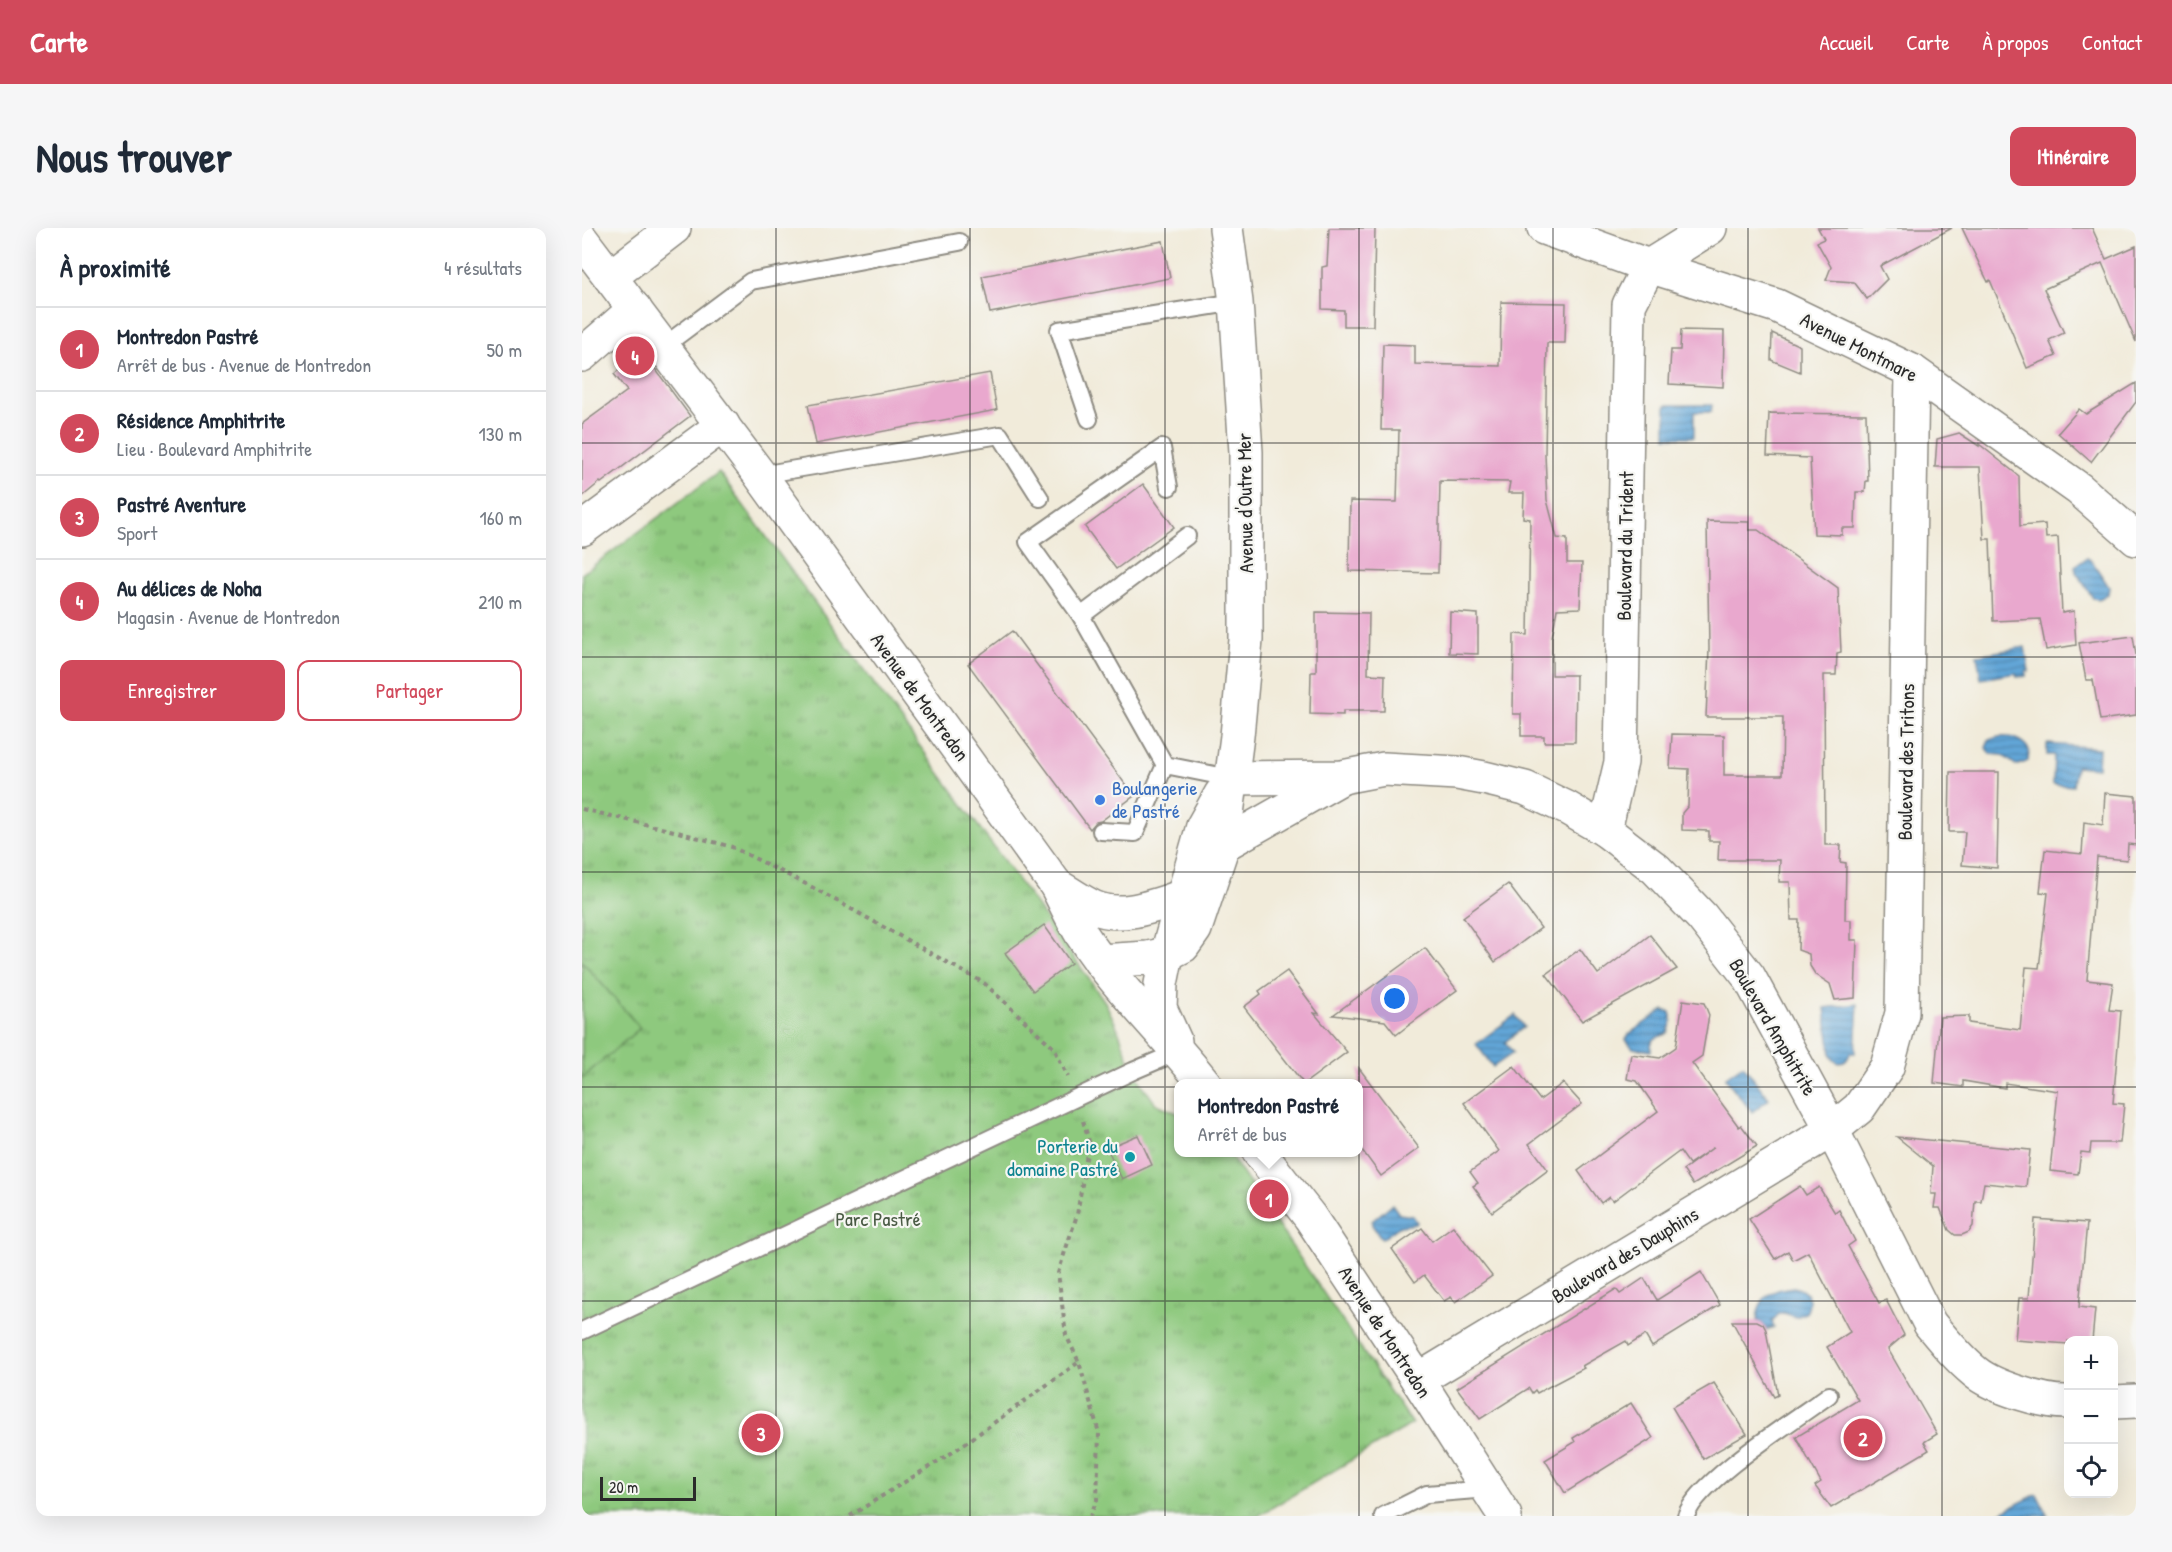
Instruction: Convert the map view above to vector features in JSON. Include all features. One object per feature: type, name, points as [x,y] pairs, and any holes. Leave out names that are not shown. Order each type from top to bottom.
[{"type":"street","points":[[610,276],[674,228]]},
{"type":"street","name":"Avenue d'Outre Mer","points":[[1100,961],[1148,958],[1167,954],[1183,946],[1195,929],[1223,845],[1246,640],[1246,452],[1236,302],[1226,228]]},
{"type":"street","name":"Avenue Montmare","points":[[1544,228],[1649,266],[1777,306],[1912,371],[2079,489],[2136,538]]},
{"type":"street","points":[[1649,266],[1710,228]]},
{"type":"street","name":"Avenue de Montredon","points":[[582,240],[760,475],[1056,885],[1080,933],[1100,961],[1145,1016],[1180,1051],[1201,1079]]},
{"type":"street","name":"Boulevard du Trident","points":[[1605,830],[1621,762],[1629,305],[1649,266]]},
{"type":"street","points":[[582,355],[634,309]]},
{"type":"street","name":"Boulevard des Tritons","points":[[1832,1130],[1859,1108],[1887,1067],[1902,1013],[1912,371]]},
{"type":"street","points":[[582,529],[723,425]]},
{"type":"street","name":"Boulevard Amphitrite","points":[[1230,778],[1342,777],[1384,769],[1457,773],[1525,788],[1567,808],[1605,830],[1656,869],[1702,917],[1749,976],[1832,1130],[1929,1324],[1950,1349],[1977,1374],[2013,1391],[2057,1403],[2064,1402]]},
{"type":"street","name":"Boulevard Amphitrite","points":[[1223,845],[1342,777]]},
{"type":"street","name":"Avenue d'Outre Mer","points":[[1180,1051],[1160,1008],[1161,984],[1167,954],[1203,826],[1230,778]]},
{"type":"street","points":[[1056,885],[1094,907],[1120,913],[1184,896]]},
{"type":"street","name":"Boulevard des Dauphins","points":[[1418,1380],[1832,1130]]},
{"type":"street","name":"Avenue de Montredon","points":[[1263,1157],[1310,1217],[1497,1503]]},
{"type":"street","points":[[2118,1402],[2136,1401]]},
{"type":"lane","points":[[664,346],[751,281],[958,242]]},
{"type":"lane","points":[[1089,418],[1059,330],[1236,302]]},
{"type":"lane","points":[[760,475],[1000,435],[1040,498]]},
{"type":"lane","points":[[1169,487],[1162,448],[1028,542],[1081,616],[1165,765],[1230,778]]},
{"type":"lane","points":[[1081,616],[1187,536]]},
{"type":"lane","points":[[1101,831],[1135,833],[1165,765]]},
{"type":"lane","points":[[582,1331],[1180,1051]]},
{"type":"lane","points":[[1686,1516],[1689,1506],[1720,1474],[1829,1395]]},
{"type":"lane","points":[[1383,1516],[1427,1494],[1497,1503]]},
{"type":"path","points":[[582,809],[732,847],[782,871],[984,983],[1054,1048],[1077,1098],[1089,1141],[1077,1215],[1058,1273],[1066,1335],[1079,1362],[1099,1433],[1097,1500],[1090,1516]]},
{"type":"path","points":[[850,1516],[953,1452],[1079,1362]]},
{"type":"green space","name":"Parc Pastré","points":[[719,472],[1105,1002],[1133,1071],[1155,1103],[1174,1112],[1174,1157],[1232,1157],[1412,1424],[1258,1516],[582,1516],[582,574]]},
{"type":"green space","points":[[582,961],[640,1028],[582,1078]]},
{"type":"water","points":[[1666,405],[1712,405],[1711,412],[1694,412],[1694,437],[1666,437]]},
{"type":"water","points":[[2087,558],[2092,561],[2109,587],[2108,594],[2099,599],[2093,598],[2076,572],[2075,566]]},
{"type":"water","points":[[2025,647],[2029,671],[2026,671],[2026,676],[2017,677],[2016,673],[1981,679],[1977,655]]},
{"type":"water","points":[[1999,737],[2012,738],[2023,743],[2029,750],[2028,761],[2017,766],[2002,755],[1990,754],[1986,748],[1989,740]]},
{"type":"water","points":[[2047,744],[2099,748],[2098,768],[2076,766],[2073,786],[2053,784],[2054,755],[2047,755]]},
{"type":"water","points":[[1858,1004],[1855,1053],[1850,1053],[1844,1062],[1835,1061],[1831,1055],[1825,1008]]},
{"type":"water","points":[[1663,1010],[1670,1012],[1672,1021],[1668,1033],[1653,1040],[1651,1051],[1633,1048],[1626,1040],[1629,1034]]},
{"type":"water","points":[[1515,1015],[1524,1027],[1505,1042],[1513,1053],[1493,1067],[1476,1044]]},
{"type":"water","points":[[1743,1065],[1769,1099],[1752,1112],[1725,1078]]},
{"type":"water","points":[[1392,1204],[1399,1214],[1413,1216],[1417,1222],[1400,1226],[1382,1239],[1372,1225],[1372,1221]]},
{"type":"water","points":[[1794,1287],[1808,1296],[1809,1304],[1806,1313],[1796,1317],[1784,1313],[1779,1314],[1772,1321],[1774,1327],[1766,1330],[1763,1324],[1757,1321],[1763,1300],[1772,1292]]},
{"type":"water","points":[[2037,1494],[2048,1516],[1994,1516]]},
{"type":"building","points":[[1329,228],[1375,228],[1373,326],[1344,326],[1344,310],[1322,309],[1322,267],[1327,266]]},
{"type":"building","points":[[1818,228],[1952,228],[1880,266],[1887,279],[1867,299],[1854,282],[1826,280],[1831,267],[1817,242],[1824,239]]},
{"type":"building","points":[[1962,228],[2092,228],[2106,259],[2136,246],[2136,342],[2102,263],[2044,289],[2064,333],[2049,340],[2056,356],[2027,368],[1990,280],[1988,282]]},
{"type":"building","points":[[1163,241],[1170,278],[990,313],[982,276]]},
{"type":"building","points":[[1501,302],[1566,303],[1565,343],[1547,343],[1545,454],[1547,500],[1557,538],[1567,539],[1567,563],[1582,563],[1580,608],[1557,609],[1552,637],[1552,675],[1576,675],[1575,742],[1544,742],[1544,736],[1521,736],[1521,714],[1513,714],[1514,634],[1528,635],[1530,519],[1523,518],[1524,493],[1508,493],[1510,482],[1440,481],[1438,573],[1349,571],[1350,501],[1397,502],[1399,430],[1381,430],[1383,344],[1415,345],[1415,364],[1500,366]]},
{"type":"building","points":[[1681,330],[1724,331],[1723,387],[1669,384],[1671,350],[1680,350]]},
{"type":"building","points":[[1772,333],[1800,346],[1800,372],[1771,360]]},
{"type":"building","points":[[639,347],[690,416],[582,497],[582,424],[627,391],[614,374],[621,368],[617,363]]},
{"type":"building","points":[[990,373],[997,410],[816,444],[808,405]]},
{"type":"building","points":[[2136,383],[2136,402],[2091,462],[2058,433],[2079,409],[2086,414]]},
{"type":"building","points":[[1769,413],[1866,414],[1868,481],[1866,481],[1865,492],[1856,492],[1855,528],[1842,528],[1842,535],[1814,534],[1810,458],[1767,456]]},
{"type":"building","points":[[1959,433],[1979,446],[1979,444],[2019,476],[2020,526],[2045,524],[2046,538],[2058,537],[2062,613],[2074,611],[2076,645],[2046,650],[2040,619],[1993,621],[1990,539],[1984,539],[1980,467],[1935,467],[1937,439]]},
{"type":"building","points":[[1143,484],[1174,527],[1116,569],[1085,527]]},
{"type":"building","points":[[1707,521],[1749,522],[1749,530],[1758,530],[1838,588],[1841,652],[1837,653],[1836,675],[1824,675],[1825,845],[1841,845],[1840,862],[1846,863],[1845,920],[1851,920],[1851,940],[1857,940],[1855,998],[1835,1000],[1830,984],[1815,974],[1810,966],[1809,954],[1798,950],[1799,920],[1791,920],[1790,882],[1779,882],[1780,860],[1718,860],[1719,841],[1709,841],[1709,831],[1682,830],[1682,813],[1688,806],[1689,769],[1670,768],[1672,734],[1724,735],[1724,775],[1782,775],[1783,717],[1706,717],[1709,649]]},
{"type":"building","points":[[1316,612],[1369,613],[1368,674],[1385,675],[1384,711],[1343,711],[1343,715],[1310,714],[1311,672],[1316,672]]},
{"type":"building","points":[[1450,612],[1478,614],[1478,654],[1449,653]]},
{"type":"building","points":[[1012,631],[1134,796],[1101,821],[1096,822],[1090,829],[968,664]]},
{"type":"building","points":[[2133,636],[2136,655],[2136,715],[2100,720],[2093,680],[2086,680],[2079,643]]},
{"type":"building","points":[[1950,772],[1999,772],[1997,868],[1962,865],[1965,832],[1949,832]]},
{"type":"building","points":[[2105,793],[2136,796],[2136,845],[2128,844],[2127,860],[2097,857],[2087,980],[2113,983],[2109,1010],[2121,1011],[2113,1103],[2124,1104],[2120,1143],[2091,1143],[2090,1153],[2081,1152],[2078,1174],[2050,1171],[2058,1091],[2005,1083],[2005,1088],[1963,1081],[1963,1087],[1934,1083],[1940,1017],[1969,1016],[1969,1023],[2020,1030],[2026,967],[2039,968],[2048,893],[2040,892],[2045,850],[2082,854],[2084,822],[2103,825]]},
{"type":"building","points":[[1508,884],[1541,928],[1495,962],[1463,917]]},
{"type":"building","points":[[1044,925],[1071,963],[1033,991],[1005,953]]},
{"type":"building","points":[[1650,935],[1677,969],[1582,1021],[1546,974],[1580,949],[1598,974]]},
{"type":"building","points":[[1425,948],[1457,990],[1396,1035],[1385,1021],[1333,1015]]},
{"type":"building","points":[[1287,971],[1319,1014],[1314,1013],[1347,1052],[1310,1079],[1300,1079],[1244,1007],[1261,994],[1259,991]]},
{"type":"building","points":[[1683,1000],[1704,1003],[1709,1015],[1702,1056],[1692,1063],[1739,1127],[1741,1125],[1757,1146],[1693,1185],[1683,1170],[1714,1147],[1689,1164],[1680,1151],[1613,1201],[1609,1197],[1601,1203],[1578,1171],[1658,1111],[1637,1081],[1627,1079],[1631,1054],[1660,1058],[1676,1047]]},
{"type":"building","points":[[1514,1066],[1540,1100],[1563,1083],[1582,1104],[1529,1144],[1548,1170],[1492,1212],[1473,1186],[1478,1183],[1470,1172],[1499,1151],[1464,1103]]},
{"type":"building","points":[[1359,1068],[1419,1148],[1381,1176],[1363,1151],[1363,1079],[1359,1079]]},
{"type":"building","name":"Porterie du domaine Pastré","points":[[1138,1135],[1152,1165],[1122,1179],[1107,1148]]},
{"type":"building","points":[[1897,1137],[2030,1150],[2026,1187],[1984,1183],[1981,1201],[1975,1201],[1973,1226],[1969,1232],[1955,1235],[1949,1230],[1940,1208],[1934,1208],[1936,1194],[1931,1194],[1933,1166]]},
{"type":"building","points":[[1800,1186],[1806,1195],[1819,1187],[1835,1213],[1839,1210],[1855,1241],[1848,1246],[1879,1303],[1886,1300],[1904,1335],[1888,1349],[1937,1434],[1924,1442],[1929,1450],[1831,1508],[1815,1486],[1821,1482],[1796,1437],[1858,1400],[1827,1347],[1850,1332],[1808,1252],[1793,1260],[1788,1251],[1775,1259],[1749,1219]]},
{"type":"building","points":[[2035,1219],[2087,1223],[2079,1307],[2095,1309],[2092,1336],[2064,1336],[2064,1344],[2015,1340],[2019,1298],[2029,1298]]},
{"type":"building","points":[[1453,1226],[1492,1276],[1455,1302],[1451,1297],[1444,1301],[1424,1275],[1415,1282],[1392,1249],[1422,1228],[1432,1241]]},
{"type":"building","points":[[1701,1272],[1720,1305],[1652,1347],[1645,1335],[1628,1346],[1626,1341],[1582,1366],[1584,1368],[1537,1393],[1535,1390],[1532,1393],[1529,1388],[1480,1419],[1457,1388],[1616,1289],[1620,1294],[1644,1278],[1657,1300]]},
{"type":"building","points":[[1732,1321],[1757,1321],[1763,1324],[1778,1395],[1774,1397]]},
{"type":"building","points":[[1714,1383],[1747,1434],[1703,1459],[1672,1407]]},
{"type":"building","points":[[1631,1403],[1653,1438],[1565,1493],[1545,1460],[1575,1442],[1573,1438]]},
{"type":"place","name":"Au délices de Noha","points":[[635,356]]},
{"type":"place","name":"Boulangerie de Pastré","points":[[1100,800]]},
{"type":"place","name":"Porterie du domaine Pastré","points":[[1130,1157]]},
{"type":"place","name":"Montredon Pastré","points":[[1269,1199]]},
{"type":"place","name":"Pastré Aventure","points":[[761,1433]]},
{"type":"place","name":"Résidence Amphitrite","points":[[1863,1438]]}]
